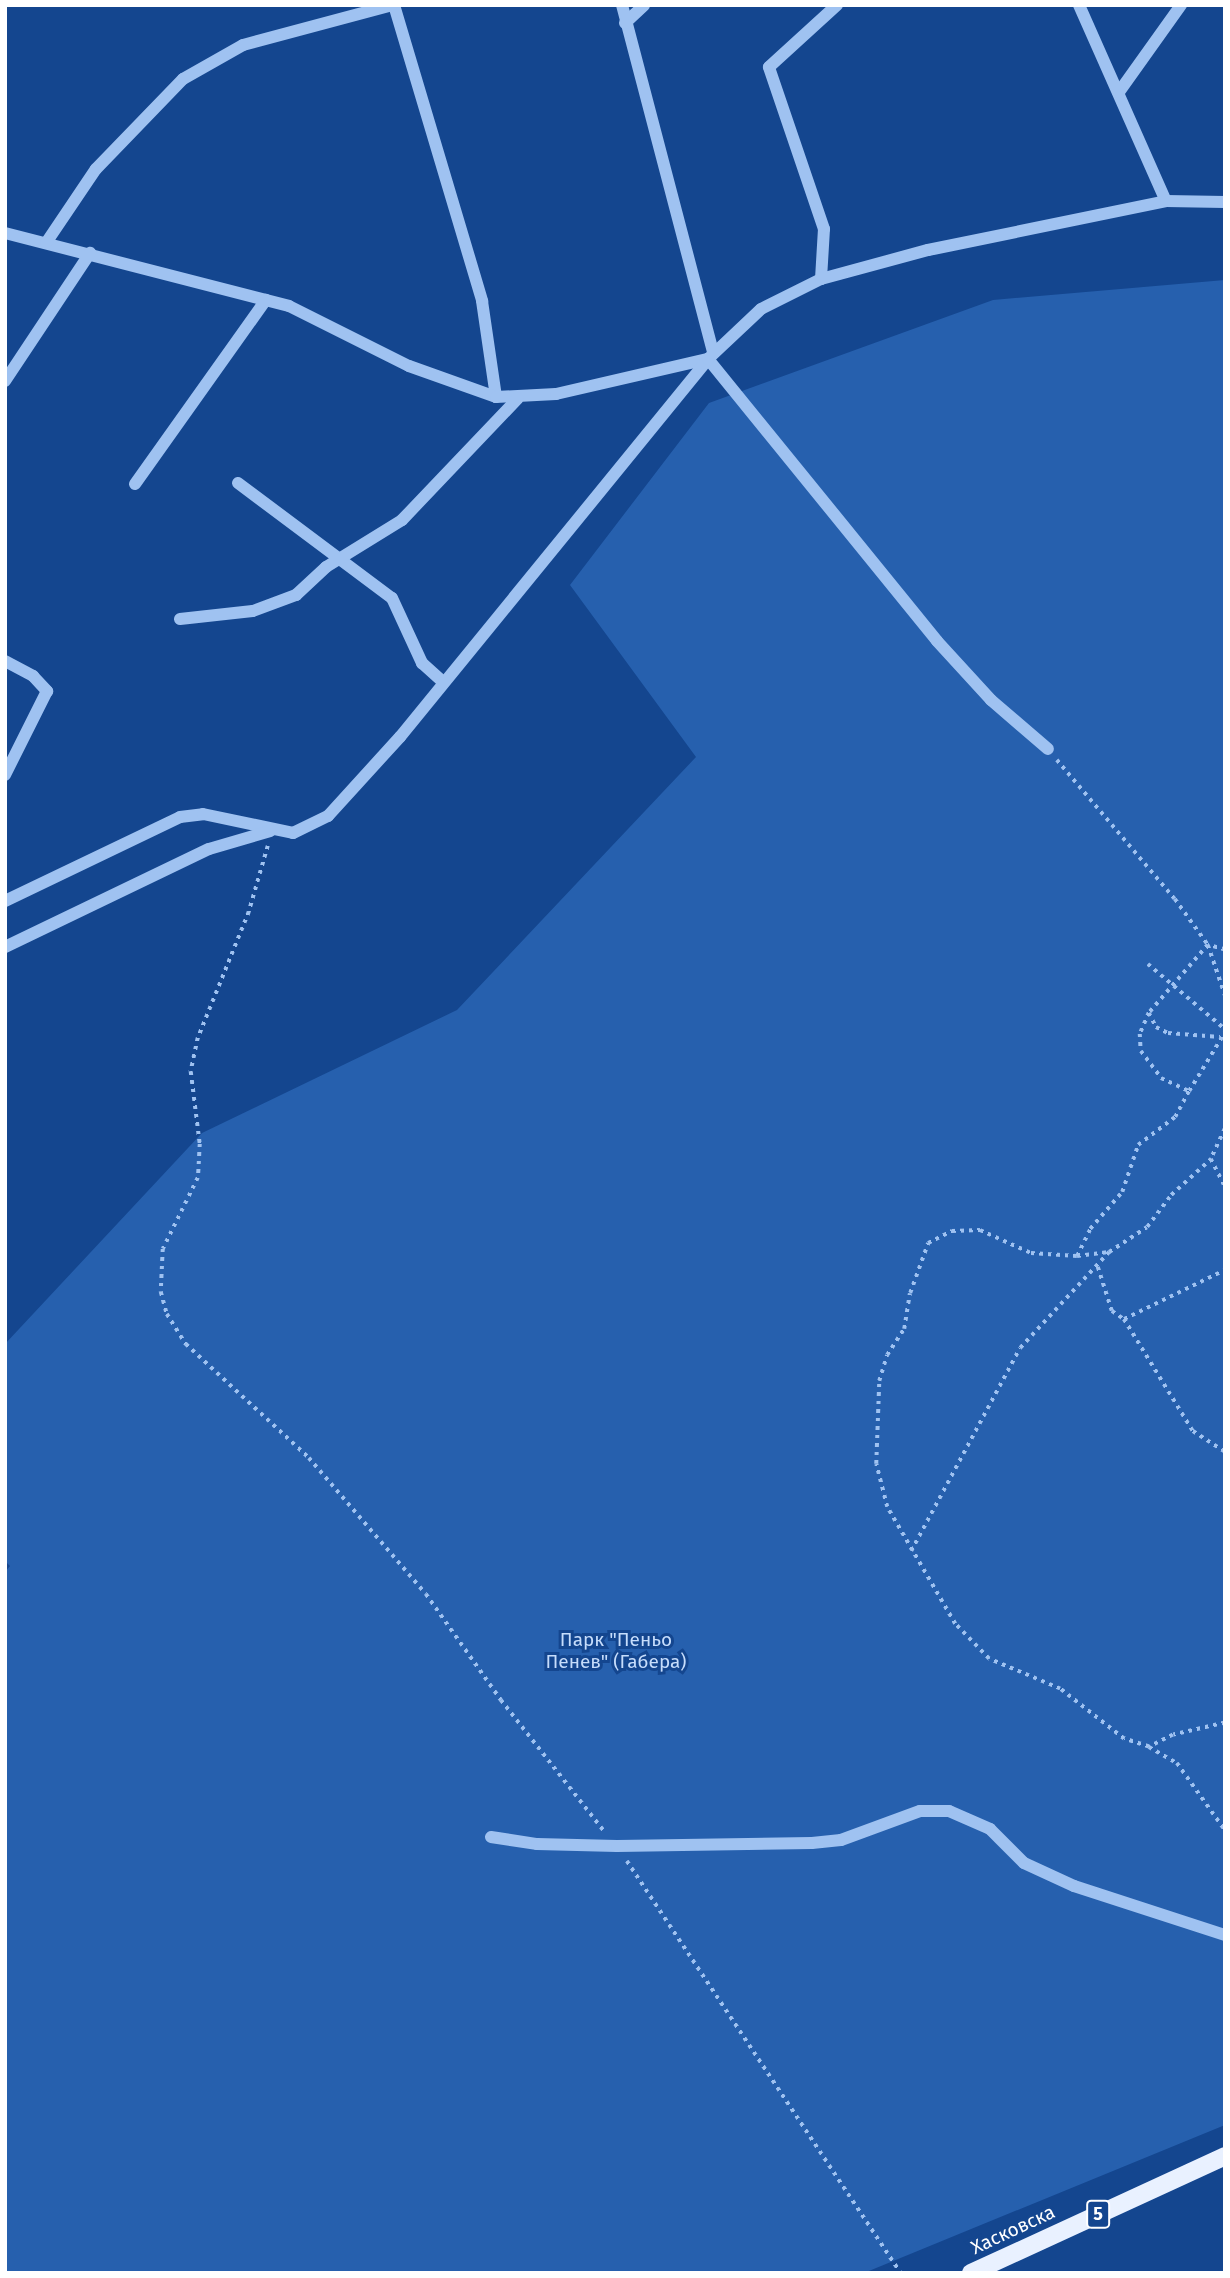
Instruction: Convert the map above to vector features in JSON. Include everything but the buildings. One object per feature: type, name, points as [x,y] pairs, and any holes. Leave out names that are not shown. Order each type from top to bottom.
[{"type":"main road","name":"Хасковска","points":[[971,2273],[1225,2156]]},
{"type":"street","points":[[46,243],[96,169],[183,79],[243,45],[393,5],[482,301],[496,397]]},
{"type":"street","points":[[622,5],[711,356],[937,641],[991,700],[1048,749]]},
{"type":"street","points":[[625,23],[644,5]]},
{"type":"street","points":[[821,279],[824,229],[769,67],[837,5]]},
{"type":"street","points":[[1079,5],[1166,201]]},
{"type":"street","points":[[1119,92],[1181,5]]},
{"type":"street","points":[[9,896],[180,817],[203,814],[272,831],[293,833],[328,816],[370,773],[711,356],[761,309],[821,279],[928,250],[1166,201],[1225,202]]},
{"type":"street","points":[[5,233],[289,306],[456,386],[496,397],[518,398],[602,385],[711,356]]},
{"type":"street","points":[[5,380],[90,253]]},
{"type":"street","points":[[135,484],[266,300]]},
{"type":"street","points":[[180,619],[273,606],[296,594],[340,558],[402,520],[518,398]]},
{"type":"street","points":[[238,483],[392,598],[422,663],[443,682]]},
{"type":"street","points":[[5,661],[33,676],[47,691],[5,775]]},
{"type":"street","points":[[5,947],[209,849],[272,831]]},
{"type":"street","points":[[491,1837],[537,1844],[617,1846],[841,1840],[920,1811],[949,1811],[990,1829],[1024,1863],[1061,1881],[1131,1908],[1225,1935]]},
{"type":"path","points":[[1048,749],[1144,860],[1208,945],[1225,995]]},
{"type":"path","points":[[272,831],[249,912],[198,1038],[191,1072],[200,1143],[198,1178],[163,1249],[161,1293],[167,1314],[186,1344],[309,1458],[426,1594],[501,1700],[617,1846],[901,2273]]},
{"type":"path","points":[[1208,945],[1225,950]]},
{"type":"path","points":[[1189,1091],[1161,1078],[1141,1051],[1140,1034],[1149,1013],[1208,945]]},
{"type":"path","points":[[1077,1256],[1090,1229],[1122,1192],[1138,1145],[1175,1117],[1225,1031],[1148,964]]},
{"type":"path","points":[[1149,1013],[1156,1027],[1168,1033],[1220,1037]]},
{"type":"path","points":[[911,1552],[1020,1348],[1110,1252],[1147,1227],[1171,1195],[1211,1159],[1225,1129]]},
{"type":"path","points":[[1211,1159],[1225,1186]]},
{"type":"path","points":[[1110,1252],[1077,1256],[1031,1253],[979,1230],[952,1231],[928,1243],[910,1293],[904,1329],[887,1355],[879,1381],[876,1464],[887,1507],[955,1624],[989,1659],[1060,1689],[1124,1740],[1149,1747],[1177,1763],[1225,1830]]},
{"type":"path","points":[[1098,1267],[1112,1311],[1124,1319],[1193,1431],[1225,1452]]},
{"type":"path","points":[[1124,1319],[1225,1270]]},
{"type":"path","points":[[1149,1747],[1173,1735],[1225,1723]]},
{"type":"green space","name":"Парк \"Пеньо Пенев\" (Габера)","points":[[1225,280],[1225,2125],[864,2273],[5,2273],[5,1572],[10,1566],[5,1561],[5,1344],[202,1133],[457,1010],[696,757],[570,585],[709,403],[993,300]]}]
